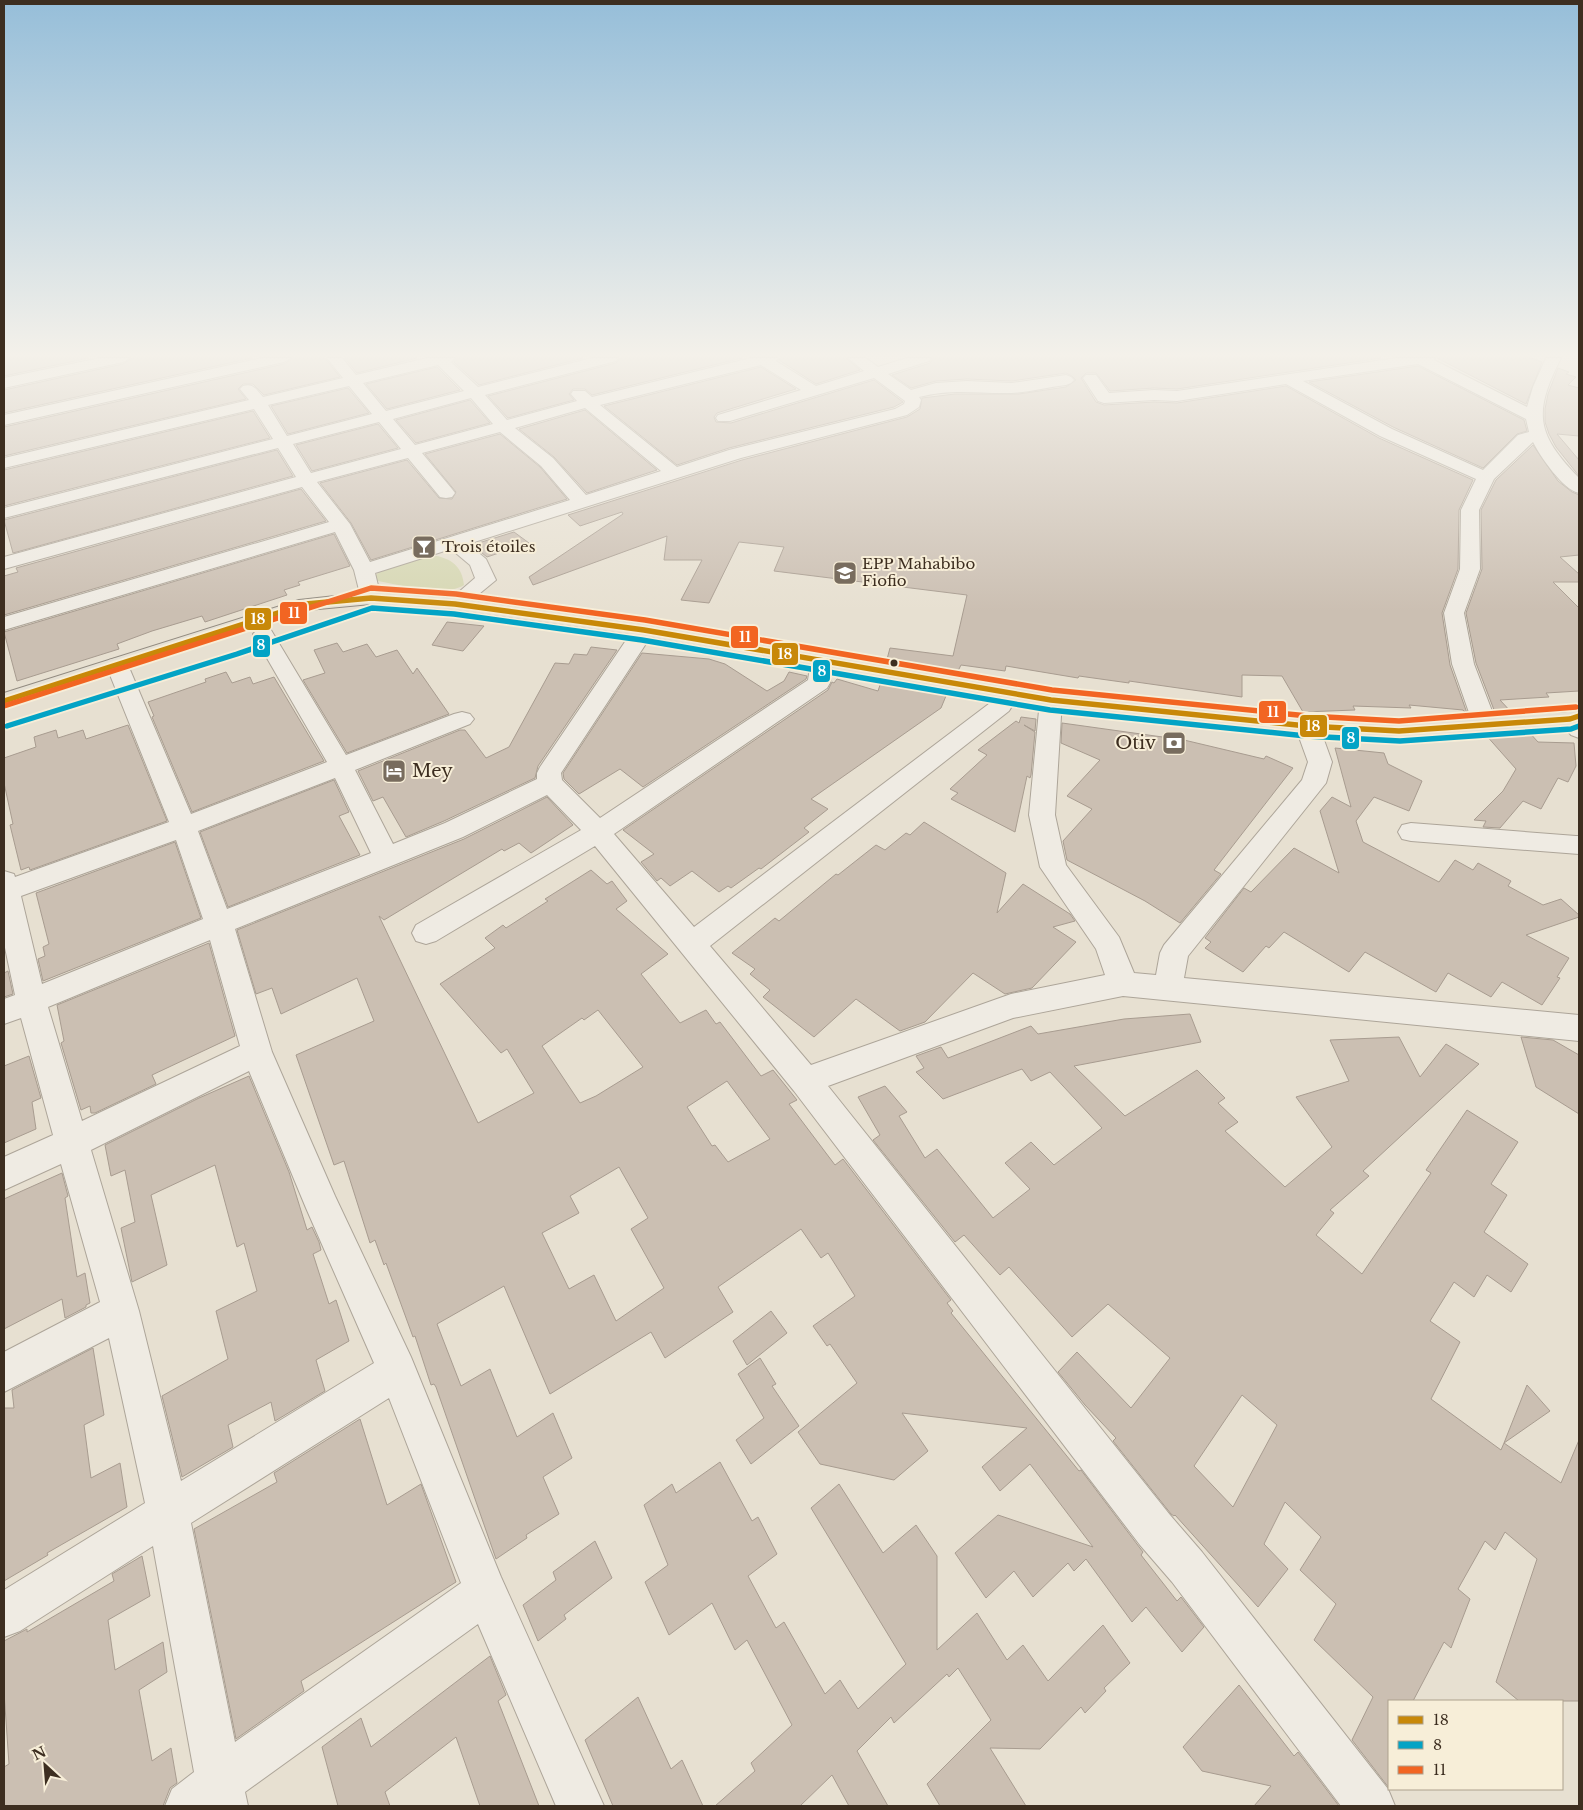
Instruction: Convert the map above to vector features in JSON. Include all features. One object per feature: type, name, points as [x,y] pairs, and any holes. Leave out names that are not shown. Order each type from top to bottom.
[{"type":"main road","points":[[4,716],[120,671],[306,604],[371,598],[455,604],[644,630],[1051,700],[1307,726],[1398,731],[1485,724],[1576,722]]},
{"type":"main road","points":[[4,701],[264,634],[371,598]]},
{"type":"street","points":[[35,442],[40,454]]},
{"type":"street","points":[[4,463],[88,442]]},
{"type":"street","points":[[4,513],[280,442]]},
{"type":"street","points":[[282,442],[306,480],[341,524],[364,570],[371,598]]},
{"type":"street","points":[[405,442],[446,493]]},
{"type":"street","points":[[4,563],[448,442]]},
{"type":"street","points":[[523,442],[546,462],[582,502]]},
{"type":"street","points":[[636,442],[674,473]]},
{"type":"street","points":[[364,570],[735,454],[780,442]]},
{"type":"street","points":[[1408,442],[1486,477]]},
{"type":"street","points":[[1485,724],[1463,664],[1454,613],[1470,569],[1470,510],[1486,477],[1521,442]]},
{"type":"street","points":[[1545,442],[1556,464],[1579,488]]},
{"type":"street","points":[[4,624],[341,524]]},
{"type":"street","points":[[455,542],[479,563],[486,580],[455,604]]},
{"type":"street","points":[[644,630],[549,773],[550,783],[598,832],[805,1081],[1149,1522],[1187,1567],[1371,1806]]},
{"type":"street","points":[[264,634],[341,766],[386,857]]},
{"type":"street","points":[[426,932],[598,832],[819,683],[822,661]]},
{"type":"street","points":[[120,671],[184,827],[220,924],[257,1052],[397,1371],[486,1592],[580,1806]]},
{"type":"street","points":[[692,944],[1001,706],[1001,690]]},
{"type":"street","points":[[1051,700],[1042,815],[1052,867],[1109,945],[1123,984]]},
{"type":"street","points":[[462,719],[184,827],[4,887],[18,1007],[73,1142],[122,1311],[168,1511],[211,1798],[486,1592]]},
{"type":"street","points":[[1168,988],[1174,953],[1214,902],[1314,783],[1320,762],[1307,726]]},
{"type":"street","points":[[18,1007],[454,830],[550,783]]},
{"type":"street","points":[[1411,832],[1578,842]]},
{"type":"street","points":[[805,1081],[1011,1006],[1123,984],[1579,1028]]},
{"type":"street","points":[[4,1174],[257,1052]]},
{"type":"street","points":[[4,1374],[122,1311]]},
{"type":"street","points":[[4,1614],[397,1371]]},
{"type":"green space","points":[[437,556],[452,562],[459,569],[464,585],[456,589],[434,591],[375,579],[375,576],[381,571],[396,564],[413,559]]},
{"type":"building","points":[[4,442],[61,442],[4,456]]},
{"type":"building","points":[[120,442],[253,442],[4,506],[4,470]]},
{"type":"building","points":[[306,442],[393,442],[398,448],[312,471],[296,445]]},
{"type":"building","points":[[468,442],[510,442],[540,467],[567,499],[371,560],[351,523],[320,483],[407,460],[439,498],[452,499],[456,492],[425,454]]},
{"type":"building","points":[[536,442],[624,442],[657,470],[587,493],[554,457]]},
{"type":"building","points":[[649,442],[751,442],[729,448],[677,465]]},
{"type":"building","points":[[809,442],[1389,442],[1473,480],[1459,510],[1458,569],[1442,613],[1450,665],[1468,716],[1463,710],[1409,705],[1411,708],[1353,706],[1355,710],[1303,712],[1282,676],[1242,675],[1242,697],[1129,681],[1129,683],[1079,676],[1078,678],[1006,666],[1005,671],[961,665],[956,675],[886,663],[890,648],[953,656],[967,595],[774,571],[784,547],[739,542],[709,603],[681,600],[702,560],[664,560],[667,536],[533,585],[529,577],[623,514],[622,512],[580,526],[568,515],[742,460]]},
{"type":"building","points":[[1427,442],[1509,442],[1483,468]]},
{"type":"building","points":[[1554,442],[1564,442],[1579,460],[1579,476]]},
{"type":"building","points":[[1533,445],[1558,481],[1579,495],[1579,555],[1560,557],[1579,574],[1579,582],[1553,582],[1579,608],[1579,691],[1546,693],[1549,697],[1500,700],[1513,714],[1496,715],[1476,663],[1466,613],[1482,569],[1481,510],[1496,480]]},
{"type":"building","points":[[277,450],[293,476],[13,553],[4,520]]},
{"type":"building","points":[[301,489],[326,521],[4,615],[4,576],[18,572],[16,568]]},
{"type":"building","points":[[514,532],[529,543],[487,557],[472,545]]},
{"type":"building","points":[[334,534],[350,566],[298,582],[300,585],[284,590],[287,595],[205,622],[202,616],[152,631],[117,644],[119,649],[17,681],[4,632]]},
{"type":"building","points":[[447,622],[484,626],[463,651],[432,645]]},
{"type":"building","points":[[337,643],[343,652],[367,644],[376,657],[397,650],[413,674],[417,668],[449,714],[347,753],[303,680],[325,673],[314,650]]},
{"type":"building","points":[[591,647],[617,650],[538,766],[535,778],[406,837],[383,797],[373,801],[358,771],[460,730],[465,730],[486,758],[509,747],[555,663],[569,664],[574,654],[587,655]]},
{"type":"building","points":[[642,653],[709,659],[725,664],[767,691],[784,681],[789,672],[807,676],[806,679],[643,787],[620,769],[579,794],[564,779],[563,773]]},
{"type":"building","points":[[226,672],[232,683],[250,677],[253,684],[274,677],[324,761],[192,812],[152,717],[154,716],[148,702],[206,682],[205,679]]},
{"type":"building","points":[[837,679],[878,691],[882,679],[948,691],[941,708],[811,799],[828,809],[804,828],[809,832],[761,869],[759,868],[731,888],[728,886],[719,892],[692,871],[670,886],[661,878],[657,881],[641,862],[654,854],[623,830],[828,690],[832,682],[834,683]]},
{"type":"building","points":[[1021,717],[1036,719],[1035,731],[1024,725],[1035,732],[1031,775],[1030,778],[1027,776],[1015,832],[951,799],[958,793],[950,789],[987,755],[978,750],[1016,721],[1019,723]]},
{"type":"building","points":[[1062,723],[1184,740],[1264,759],[1266,756],[1293,768],[1214,870],[1221,874],[1180,923],[1145,901],[1067,860],[1063,841],[1092,809],[1067,796],[1100,760],[1061,743]]},
{"type":"building","points":[[128,725],[167,821],[30,870],[29,867],[21,870],[10,825],[13,824],[4,783],[4,758],[36,747],[34,737],[56,730],[58,738],[83,730],[86,739]]},
{"type":"building","points":[[1528,731],[1538,742],[1574,743],[1576,766],[1568,782],[1558,778],[1541,809],[1523,801],[1500,828],[1483,827],[1486,821],[1474,820],[1503,791],[1516,769],[1485,734]]},
{"type":"building","points":[[1335,748],[1384,753],[1388,764],[1422,781],[1409,811],[1374,797],[1356,821],[1363,842],[1439,882],[1455,860],[1473,870],[1478,863],[1511,881],[1508,886],[1543,905],[1561,899],[1579,915],[1579,917],[1526,935],[1569,958],[1557,977],[1560,978],[1542,1005],[1502,982],[1491,997],[1448,973],[1436,992],[1365,952],[1349,972],[1284,932],[1269,948],[1266,946],[1243,972],[1205,948],[1211,942],[1205,938],[1244,888],[1251,892],[1294,848],[1339,873],[1320,811],[1332,797],[1351,807]]},
{"type":"building","points":[[334,780],[349,812],[339,816],[360,855],[228,907],[200,832]]},
{"type":"building","points":[[547,797],[573,825],[531,853],[519,843],[504,851],[502,849],[384,920],[379,916],[478,1123],[534,1093],[507,1049],[501,1053],[440,984],[495,948],[485,938],[503,925],[506,928],[548,901],[545,899],[591,870],[607,884],[612,881],[627,901],[616,909],[668,954],[641,974],[680,1023],[706,1010],[716,1024],[720,1022],[761,1076],[773,1070],[797,1100],[789,1104],[835,1165],[843,1159],[951,1300],[947,1303],[953,1311],[951,1313],[1079,1471],[1081,1470],[1143,1552],[1141,1555],[1177,1601],[1181,1597],[1204,1627],[1182,1652],[1146,1607],[1132,1622],[1086,1559],[1074,1571],[1068,1563],[1033,1597],[1014,1571],[986,1598],[955,1553],[998,1515],[1093,1547],[1030,1464],[1000,1491],[982,1467],[1027,1428],[902,1413],[928,1451],[894,1480],[820,1464],[798,1432],[857,1383],[830,1344],[827,1346],[813,1326],[855,1296],[828,1253],[821,1258],[801,1229],[718,1287],[733,1312],[665,1358],[651,1332],[550,1394],[504,1286],[437,1324],[461,1386],[490,1369],[517,1437],[553,1413],[572,1458],[543,1477],[559,1514],[526,1535],[527,1538],[496,1559],[436,1387],[434,1384],[431,1385],[415,1336],[413,1337],[386,1263],[384,1265],[375,1240],[370,1243],[344,1161],[334,1165],[296,1055],[374,1021],[357,978],[281,1014],[272,988],[256,994],[237,930],[464,839]],"holes":[[[598,1010],[643,1067],[596,1096],[580,1103],[542,1046],[582,1018],[584,1020]],[[727,1081],[770,1139],[728,1162],[715,1145],[712,1146],[687,1107]],[[619,1167],[648,1218],[631,1229],[664,1288],[616,1321],[594,1275],[569,1289],[542,1233],[579,1213],[570,1196]]]},
{"type":"building","points":[[924,822],[1006,873],[997,913],[1023,884],[1070,914],[1075,921],[1053,927],[1076,942],[1032,988],[1005,994],[973,973],[925,1022],[900,1031],[856,999],[814,1037],[763,997],[770,990],[750,974],[755,969],[732,953],[775,918],[779,921],[836,874],[838,875],[876,845],[885,850],[906,833],[910,835]]},
{"type":"building","points":[[175,842],[201,918],[43,981],[38,959],[45,956],[43,947],[49,944],[36,893]]},
{"type":"building","points":[[209,943],[235,1036],[152,1075],[156,1084],[95,1113],[91,1113],[90,1106],[81,1110],[61,1043],[64,1041],[57,1005]]},
{"type":"building","points":[[8,971],[13,994],[4,997],[4,973]]},
{"type":"building","points":[[1190,1014],[1201,1042],[1074,1066],[1125,1116],[1197,1070],[1225,1098],[1218,1103],[1238,1122],[1225,1131],[1285,1187],[1332,1147],[1296,1097],[1349,1081],[1330,1040],[1399,1037],[1420,1077],[1446,1044],[1479,1064],[1363,1171],[1369,1176],[1330,1210],[1334,1213],[1316,1235],[1362,1274],[1431,1173],[1426,1170],[1467,1110],[1518,1142],[1491,1184],[1507,1195],[1484,1232],[1528,1264],[1511,1292],[1487,1275],[1474,1297],[1454,1282],[1430,1321],[1460,1342],[1431,1399],[1501,1450],[1504,1443],[1561,1483],[1579,1440],[1579,1701],[1518,1700],[1496,1682],[1537,1559],[1505,1532],[1495,1550],[1485,1541],[1458,1589],[1470,1599],[1451,1648],[1444,1642],[1414,1700],[1388,1700],[1388,1787],[1352,1740],[1373,1697],[1314,1640],[1336,1604],[1300,1570],[1321,1537],[1285,1502],[1264,1544],[1288,1569],[1258,1607],[1175,1515],[1171,1514],[1113,1441],[1116,1438],[1085,1405],[1058,1372],[1077,1352],[1131,1408],[1170,1358],[1108,1304],[1072,1337],[1009,1267],[1000,1275],[964,1235],[955,1242],[873,1140],[880,1135],[858,1097],[885,1086],[907,1112],[899,1116],[925,1158],[937,1149],[993,1218],[1030,1189],[1005,1163],[1031,1142],[1054,1165],[1102,1128],[1050,1072],[1031,1081],[1022,1069],[943,1099],[916,1072],[924,1068],[916,1056],[941,1047],[948,1058],[1031,1026],[1038,1034],[1124,1019]],"holes":[[[1242,1395],[1277,1425],[1233,1507],[1194,1466]]]},
{"type":"building","points":[[1521,1037],[1553,1040],[1579,1055],[1579,1114],[1536,1087]]},
{"type":"building","points":[[29,1056],[41,1098],[32,1102],[36,1129],[4,1143],[4,1066]]},
{"type":"building","points":[[249,1076],[289,1172],[307,1230],[312,1227],[319,1242],[321,1250],[313,1254],[329,1304],[336,1300],[349,1341],[316,1360],[325,1391],[275,1421],[271,1402],[228,1425],[233,1447],[182,1477],[162,1396],[228,1359],[216,1311],[257,1291],[244,1243],[237,1247],[215,1165],[151,1195],[167,1265],[132,1282],[121,1228],[135,1222],[125,1170],[111,1176],[105,1145],[199,1098]]},
{"type":"building","points":[[62,1173],[68,1196],[65,1198],[77,1277],[85,1273],[90,1303],[65,1318],[62,1299],[4,1329],[4,1199]]},
{"type":"building","points":[[771,1311],[787,1333],[747,1365],[733,1341]]},
{"type":"building","points":[[93,1348],[104,1415],[84,1425],[91,1478],[120,1463],[127,1507],[47,1553],[48,1555],[4,1581],[4,1408],[14,1408],[12,1390]]},
{"type":"building","points":[[760,1358],[776,1384],[772,1386],[799,1426],[751,1464],[736,1440],[764,1418],[738,1374]]},
{"type":"building","points":[[1527,1385],[1550,1411],[1504,1443]]},
{"type":"building","points":[[360,1419],[387,1505],[421,1484],[456,1582],[301,1681],[304,1691],[236,1739],[194,1529],[277,1482],[274,1473]]},
{"type":"building","points":[[720,1462],[752,1521],[758,1517],[777,1554],[748,1576],[776,1628],[784,1622],[825,1694],[840,1680],[858,1709],[906,1664],[811,1508],[839,1484],[883,1553],[916,1525],[937,1556],[937,1650],[977,1613],[1007,1660],[1023,1645],[1048,1681],[1103,1625],[1130,1663],[1104,1688],[1106,1691],[1085,1713],[1081,1707],[1040,1749],[990,1748],[1026,1806],[940,1806],[927,1784],[991,1720],[958,1668],[949,1677],[947,1674],[894,1723],[891,1717],[857,1751],[888,1806],[849,1806],[832,1775],[800,1806],[715,1806],[755,1771],[751,1763],[792,1725],[747,1640],[735,1650],[712,1603],[669,1635],[645,1582],[668,1565],[644,1505],[672,1484],[676,1493]]},
{"type":"building","points":[[595,1541],[612,1578],[564,1615],[566,1619],[538,1641],[523,1605],[556,1580],[553,1572]]},
{"type":"building","points":[[142,1556],[150,1596],[108,1620],[115,1670],[163,1642],[167,1672],[139,1690],[152,1761],[171,1748],[177,1783],[170,1788],[163,1806],[4,1806],[4,1767],[9,1764],[4,1692],[4,1641],[27,1629],[27,1632],[114,1581],[112,1574]]},
{"type":"building","points":[[490,1656],[506,1695],[498,1701],[539,1806],[480,1806],[456,1737],[385,1792],[390,1806],[338,1806],[322,1747],[361,1718],[371,1747]]},
{"type":"building","points":[[1239,1685],[1294,1756],[1298,1752],[1339,1806],[1254,1806],[1271,1786],[1202,1771],[1183,1747]]},
{"type":"building","points":[[638,1697],[671,1769],[682,1760],[703,1806],[613,1806],[585,1740]]},
{"type":"transit line","name":"11","points":[[4,706],[371,588],[456,594],[645,620],[1052,690],[1308,716],[1399,721],[1576,707]]},
{"type":"transit line","name":"18","points":[[4,701],[306,604],[371,598],[455,604],[644,630],[1051,700],[1307,726],[1399,731],[1570,719],[1579,716]]},
{"type":"transit line","name":"8","points":[[7,726],[237,654],[372,608],[454,614],[642,640],[1050,710],[1306,736],[1400,741],[1571,729],[1579,726]]},
{"type":"place","name":"Trois étoiles","points":[[424,547]]},
{"type":"place","name":"EPP Mahabibo Fiofio","points":[[845,573]]},
{"type":"place","name":"Otiv","points":[[1174,743]]},
{"type":"place","name":"Mey","points":[[394,771]]}]
